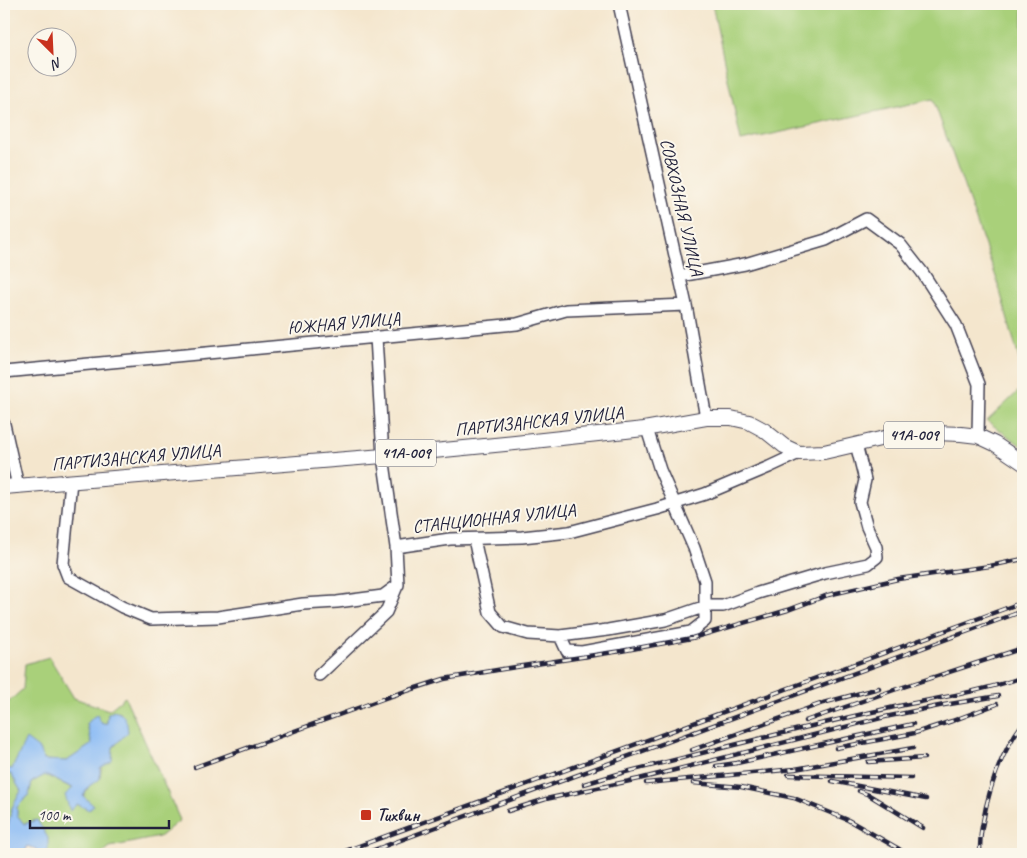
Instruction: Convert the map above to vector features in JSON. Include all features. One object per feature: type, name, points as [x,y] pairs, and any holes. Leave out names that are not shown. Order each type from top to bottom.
[{"type":"main road","name":"ПАРТИЗАНСКАЯ УЛИЦА","points":[[11,487],[383,456],[647,429],[706,418],[731,418],[748,422],[764,430],[784,446],[798,453]]},
{"type":"main road","name":"СТАНЦИОННАЯ УЛИЦА","points":[[798,453],[824,452],[893,436],[934,433],[961,434],[978,436],[995,444],[1023,463]]},
{"type":"street","name":"СОВХОЗНАЯ УЛИЦА","points":[[619,4],[680,276],[706,418]]},
{"type":"street","points":[[680,276],[745,264],[826,240],[866,219],[900,244],[922,272],[956,325],[979,384],[978,436]]},
{"type":"street","name":"ЮЖНАЯ УЛИЦА","points":[[4,372],[516,324],[566,310],[686,305]]},
{"type":"street","points":[[376,337],[383,456],[396,547]]},
{"type":"street","points":[[4,424],[11,487]]},
{"type":"street","points":[[560,636],[568,651],[582,652],[692,632],[705,621],[705,581],[694,548],[660,470],[647,429]]},
{"type":"street","points":[[474,539],[490,612],[503,627],[528,634],[560,636],[660,621],[706,606],[723,606],[825,572],[868,564],[877,557],[876,547],[867,528],[860,502],[865,480],[856,444]]},
{"type":"street","name":"СТАНЦИОННАЯ УЛИЦА","points":[[398,585],[396,547],[450,539],[522,537],[569,532],[705,494],[798,453]]},
{"type":"street","points":[[71,481],[63,564],[68,576],[122,608],[151,619],[218,618],[303,604],[383,596],[398,585]]},
{"type":"street","points":[[319,675],[386,612],[398,585]]},
{"type":"street","points":[[645,640],[660,621]]},
{"type":"green space","points":[[712,4],[1023,4],[1023,373],[996,277],[933,99],[741,141]]},
{"type":"green space","points":[[1023,387],[1023,447],[987,421]]},
{"type":"green space","points":[[49,657],[74,698],[109,710],[125,697],[180,820],[159,837],[110,847],[101,854],[43,854],[48,850],[36,820],[24,824],[17,815],[17,807],[29,795],[32,782],[45,775],[74,789],[70,810],[77,804],[93,805],[83,797],[89,786],[100,778],[106,759],[128,732],[120,712],[114,711],[108,714],[107,723],[87,725],[92,744],[67,761],[44,760],[38,748],[12,770],[4,768],[4,706],[23,689],[25,664]]},
{"type":"green space","points":[[11,774],[21,791],[12,808],[7,829],[4,829],[4,780],[5,775]]},
{"type":"water","points":[[114,711],[121,714],[125,719],[128,732],[113,747],[112,761],[100,768],[100,779],[89,786],[83,796],[93,805],[89,810],[77,804],[70,811],[65,795],[73,788],[45,775],[32,782],[29,795],[17,807],[17,815],[24,824],[37,820],[48,838],[48,850],[43,854],[38,854],[36,849],[27,846],[25,854],[4,854],[4,829],[7,829],[12,808],[21,791],[11,774],[5,775],[4,780],[4,768],[12,769],[26,739],[38,748],[44,760],[67,761],[92,744],[87,724],[93,717],[97,715],[102,724],[107,723],[108,714]]},
{"type":"railway","points":[[195,767],[388,697],[444,679],[692,638],[788,610],[828,595],[898,579],[990,566],[1023,559]]},
{"type":"railway","points":[[337,854],[1023,602]]},
{"type":"railway","points":[[363,854],[1023,611]]},
{"type":"railway","points":[[805,721],[1023,648]]},
{"type":"railway","points":[[584,784],[777,734],[967,692],[1023,677]]},
{"type":"railway","points":[[692,750],[823,703],[879,688]]},
{"type":"railway","points":[[508,811],[546,799],[639,779],[885,717],[998,696]]},
{"type":"railway","points":[[836,748],[915,733],[997,704]]},
{"type":"railway","points":[[980,854],[981,830],[996,772],[1008,746],[1023,723]]},
{"type":"railway","points":[[716,766],[913,724]]},
{"type":"railway","points":[[646,783],[795,769],[913,748]]},
{"type":"railway","points":[[868,762],[924,758]]},
{"type":"railway","points":[[788,775],[911,778]]},
{"type":"railway","points":[[832,781],[926,799]]},
{"type":"railway","points":[[693,783],[741,787],[794,798],[848,820],[906,854]]},
{"type":"railway","points":[[859,791],[869,795],[923,828]]},
{"type":"place","name":"Тихвин","points":[[366,815]]}]
